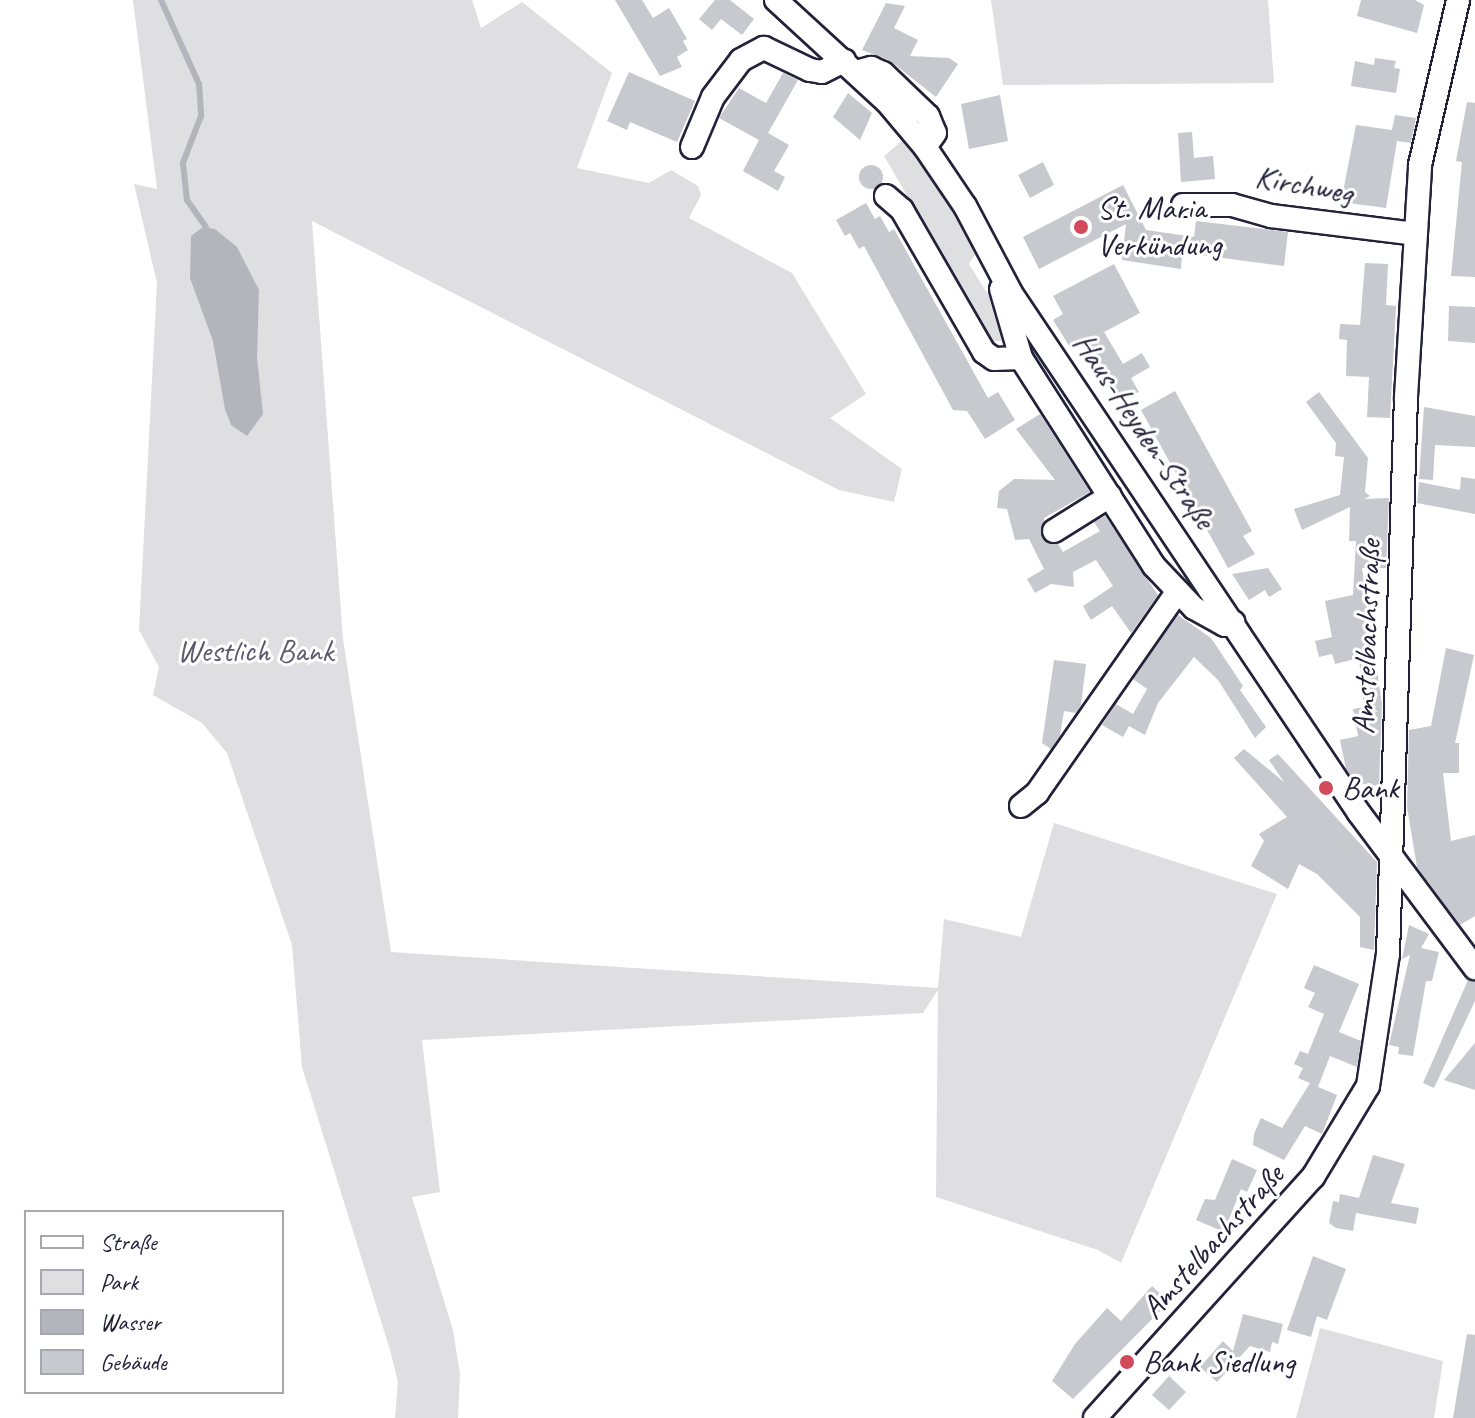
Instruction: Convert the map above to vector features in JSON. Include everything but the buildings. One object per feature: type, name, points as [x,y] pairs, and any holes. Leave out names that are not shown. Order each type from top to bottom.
[{"type":"street","name":"Haus-Heyden-Straße","points":[[776,0],[850,67],[871,68],[883,73],[928,116],[935,133],[925,147],[965,206],[1001,276],[1359,813],[1475,968]]},
{"type":"street","name":"Amstelbachstraße","points":[[1095,1418],[1265,1235],[1313,1177],[1357,1110],[1368,1086],[1379,1022],[1393,857],[1420,165],[1458,0]]},
{"type":"street","points":[[692,147],[713,97],[741,60],[764,48],[810,70],[822,72],[850,67]]},
{"type":"street","name":"Haus-Heyden-Straße","points":[[886,196],[902,210],[984,352],[994,359],[1021,358]]},
{"type":"street","name":"Kirchweg","points":[[1183,205],[1232,205],[1271,216],[1415,234]]},
{"type":"street","name":"Haus-Heyden-Straße","points":[[1001,276],[1021,358],[1110,496],[1177,592],[1212,620],[1234,622]]},
{"type":"street","name":"Haus-Heyden-Straße","points":[[1054,531],[1110,496]]},
{"type":"street","points":[[1021,806],[1037,793],[1177,592]]},
{"type":"street","points":[[1359,813],[1379,818],[1394,806]]},
{"type":"green space","name":"Westlich Bank","points":[[133,0],[472,0],[481,28],[522,2],[612,73],[577,168],[649,183],[671,170],[698,186],[701,195],[689,218],[792,273],[866,394],[830,418],[902,469],[894,502],[839,490],[312,221],[343,639],[391,952],[938,988],[944,919],[1021,937],[1054,823],[1277,894],[1121,1263],[1098,1250],[936,1197],[938,990],[923,1013],[422,1040],[440,1192],[412,1197],[453,1330],[460,1374],[458,1418],[395,1418],[398,1382],[390,1350],[302,1067],[292,945],[227,753],[202,723],[153,695],[159,667],[139,630],[157,283],[134,184],[157,189]]},
{"type":"green space","points":[[991,0],[1268,0],[1274,83],[1003,85]]},
{"type":"green space","points":[[904,139],[965,228],[977,251],[969,264],[992,301],[1008,341],[992,341],[884,156]]},
{"type":"green space","points":[[1320,1328],[1443,1361],[1434,1418],[1296,1418]]},
{"type":"water","points":[[203,227],[215,229],[237,247],[259,290],[257,357],[263,414],[247,436],[231,425],[225,409],[213,341],[190,278],[191,236]]},
{"type":"waterway","points":[[161,0],[199,84],[201,116],[183,163],[187,200],[206,227]]},
{"type":"place","name":"St. Maria Verkündung","points":[[1081,227]]},
{"type":"place","name":"Bank","points":[[1326,788]]},
{"type":"place","name":"Bank Siedlung","points":[[1127,1362]]}]
